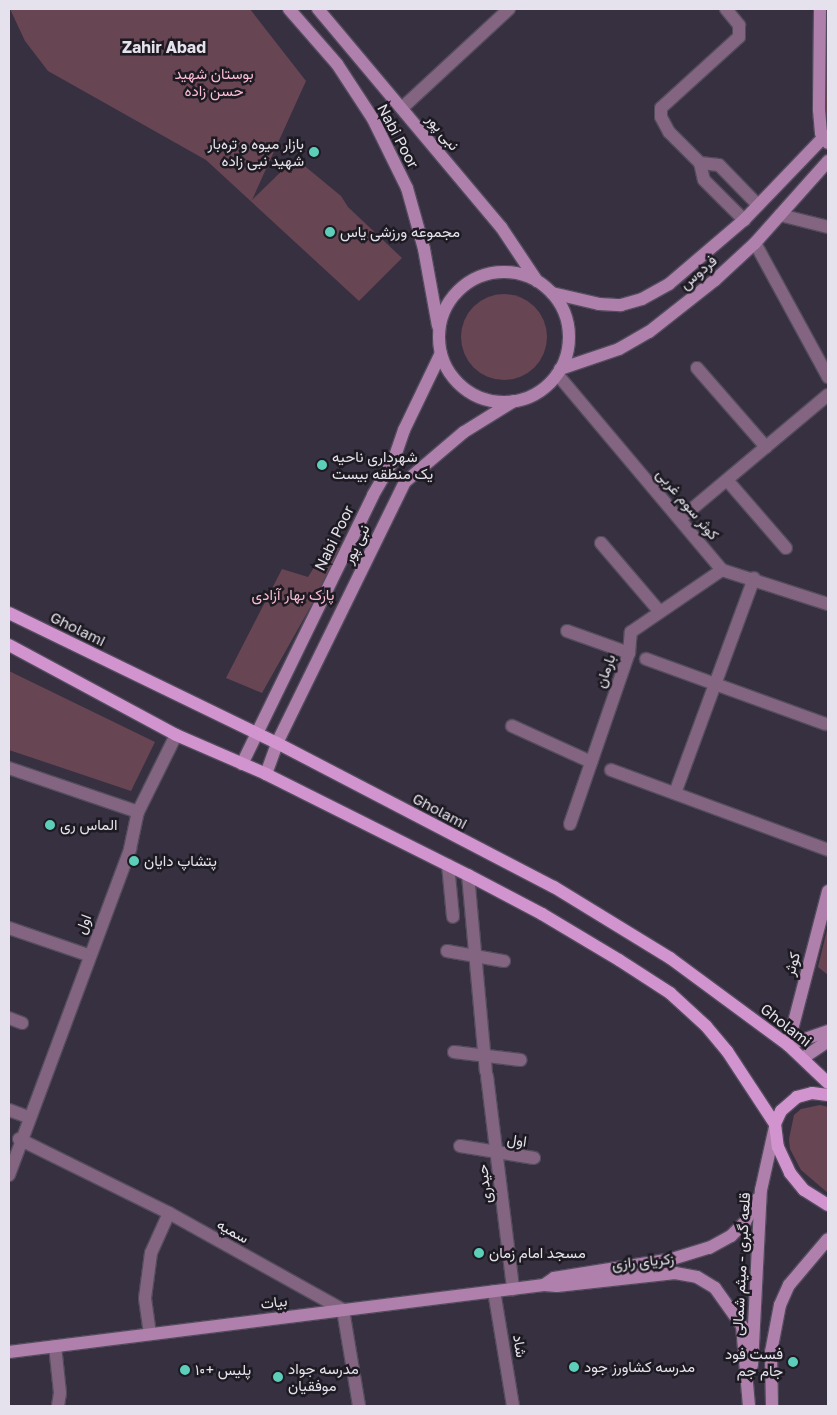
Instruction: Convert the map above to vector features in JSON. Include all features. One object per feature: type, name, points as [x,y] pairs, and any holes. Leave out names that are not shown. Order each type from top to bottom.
[{"type":"main road","name":"Nabi Poor","points":[[289,9],[337,64],[373,119],[407,188],[424,249],[439,330]]},
{"type":"main road","name":"نبی پور","points":[[318,9],[501,227],[537,281]]},
{"type":"main road","points":[[820,9],[819,110],[826,140]]},
{"type":"main road","name":"فردوس","points":[[552,293],[599,304],[621,305],[642,299],[693,267],[826,140]]},
{"type":"main road","name":"فردوس","points":[[559,371],[619,349],[649,332],[715,280],[755,243],[828,161]]},
{"type":"main road","points":[[501,272],[520,274],[537,281],[552,293],[563,310],[568,330],[567,350],[559,371],[545,387],[514,401],[495,401],[468,391],[448,371],[440,353],[439,330],[448,304],[467,284],[501,272]]},
{"type":"main road","name":"Nabi Poor","points":[[242,764],[258,735],[372,494],[394,459],[404,430],[440,353]]},
{"type":"main road","name":"نبی پور","points":[[266,774],[277,743],[405,482],[464,432],[514,401]]},
{"type":"main road","name":"Gholami","points":[[9,613],[277,743],[554,887],[619,925],[670,958],[788,1045],[828,1083]]},
{"type":"main road","points":[[9,645],[176,735],[266,774],[468,875],[542,914],[670,993],[727,1051],[775,1124],[778,1147],[790,1173],[804,1190],[828,1204]]},
{"type":"main road","name":"کوثر","points":[[788,1045],[828,891]]},
{"type":"main road","points":[[788,1045],[828,1031]]},
{"type":"main road","points":[[803,1058],[828,1041]]},
{"type":"main road","points":[[775,1124],[781,1111],[797,1097],[812,1093],[828,1094]]},
{"type":"main road","name":"قلعه گبری - میثم شمالی","points":[[750,1406],[755,1258],[761,1190],[775,1124]]},
{"type":"main road","name":"زکریای رازی","points":[[544,1285],[554,1278],[672,1259],[709,1248],[730,1236],[745,1222],[761,1190]]},
{"type":"main road","points":[[772,1406],[771,1352],[780,1304],[789,1285],[828,1239]]},
{"type":"main road","name":"زکریای رازی","points":[[544,1285],[556,1286],[675,1273],[697,1276],[715,1288],[742,1326],[750,1406]]},
{"type":"main road","name":"بیات","points":[[9,1352],[544,1285]]},
{"type":"street","points":[[402,108],[509,9]]},
{"type":"street","points":[[726,9],[739,24],[739,37],[662,108],[661,118],[669,132],[700,163],[704,180],[744,220]]},
{"type":"street","points":[[700,163],[719,165],[758,205]]},
{"type":"street","points":[[780,215],[828,227]]},
{"type":"street","points":[[755,243],[828,377]]},
{"type":"street","points":[[697,368],[766,447]]},
{"type":"street","name":"کوثر سوم غربی","points":[[559,371],[722,570]]},
{"type":"street","points":[[680,519],[828,395]]},
{"type":"street","points":[[727,480],[786,548]]},
{"type":"street","points":[[602,542],[659,611]]},
{"type":"street","points":[[722,570],[754,578],[828,604]]},
{"type":"street","name":"بارمان","points":[[570,824],[629,653],[631,632],[659,611],[722,570]]},
{"type":"street","points":[[675,793],[754,578]]},
{"type":"street","points":[[567,631],[629,653]]},
{"type":"street","points":[[646,659],[826,724]]},
{"type":"street","points":[[512,726],[591,762]]},
{"type":"street","name":"اول","points":[[9,1175],[19,1139],[130,848],[138,812],[176,735]]},
{"type":"street","points":[[9,768],[138,812]]},
{"type":"street","points":[[611,770],[828,850]]},
{"type":"street","points":[[448,865],[453,917]]},
{"type":"street","name":"حیدری","points":[[468,875],[487,1074],[513,1289]]},
{"type":"street","points":[[9,928],[88,955]]},
{"type":"street","points":[[447,950],[504,961]]},
{"type":"street","points":[[9,1018],[22,1023]]},
{"type":"street","points":[[454,1052],[485,1054],[521,1060]]},
{"type":"street","points":[[9,1110],[28,1117]]},
{"type":"street","name":"سمیه","points":[[19,1139],[169,1214],[343,1310]]},
{"type":"street","name":"اول","points":[[460,1146],[496,1154],[534,1158]]},
{"type":"street","points":[[150,1334],[146,1298],[151,1253],[169,1214]]},
{"type":"street","name":"شاد","points":[[494,1291],[513,1406]]},
{"type":"street","points":[[343,1310],[359,1406]]},
{"type":"street","points":[[55,1346],[60,1393],[58,1406]]},
{"type":"green space","name":"بوستان شهید حسن زاده","points":[[10,9],[250,9],[306,81],[252,200],[295,158],[341,196],[348,207],[402,258],[359,301],[206,160],[48,71],[25,41]]},
{"type":"green space","points":[[826,9],[828,9],[828,117],[823,111]]},
{"type":"green space","points":[[496,294],[512,294],[521,297],[535,306],[544,320],[547,337],[544,354],[535,368],[521,377],[512,380],[496,380],[480,373],[468,361],[461,345],[461,329],[468,313],[480,301]]},
{"type":"green space","name":"پارک بهار آزادی","points":[[328,545],[343,549],[262,693],[226,678],[282,569],[308,577]]},
{"type":"green space","points":[[9,671],[155,742],[131,791],[9,750]]},
{"type":"green space","points":[[828,926],[828,975],[818,967]]},
{"type":"green space","points":[[820,1105],[828,1107],[828,1193],[801,1170],[790,1149],[789,1139],[794,1115],[801,1109]]},
{"type":"place","name":"بازار میوه و تره‌بار شهید نبی زاده","points":[[314,152]]},
{"type":"place","name":"مجموعه ورزشی یاس","points":[[330,232]]},
{"type":"place","name":"شهرداری ناحیه یک منطقه بیست","points":[[322,465]]},
{"type":"place","name":"الماس ری","points":[[50,825]]},
{"type":"place","name":"پتشاپ دایان","points":[[134,861]]},
{"type":"place","name":"مسجد امام زمان","points":[[479,1253]]},
{"type":"place","name":"فست فود جام جم","points":[[793,1362]]},
{"type":"place","name":"مدرسه کشاورز جود","points":[[574,1367]]},
{"type":"place","name":"پلیس +۱۰","points":[[185,1370]]},
{"type":"place","name":"مدرسه جواد موفقیان","points":[[278,1377]]},
{"type":"district","name":"Zahir Abad","points":[[164,47]]}]
